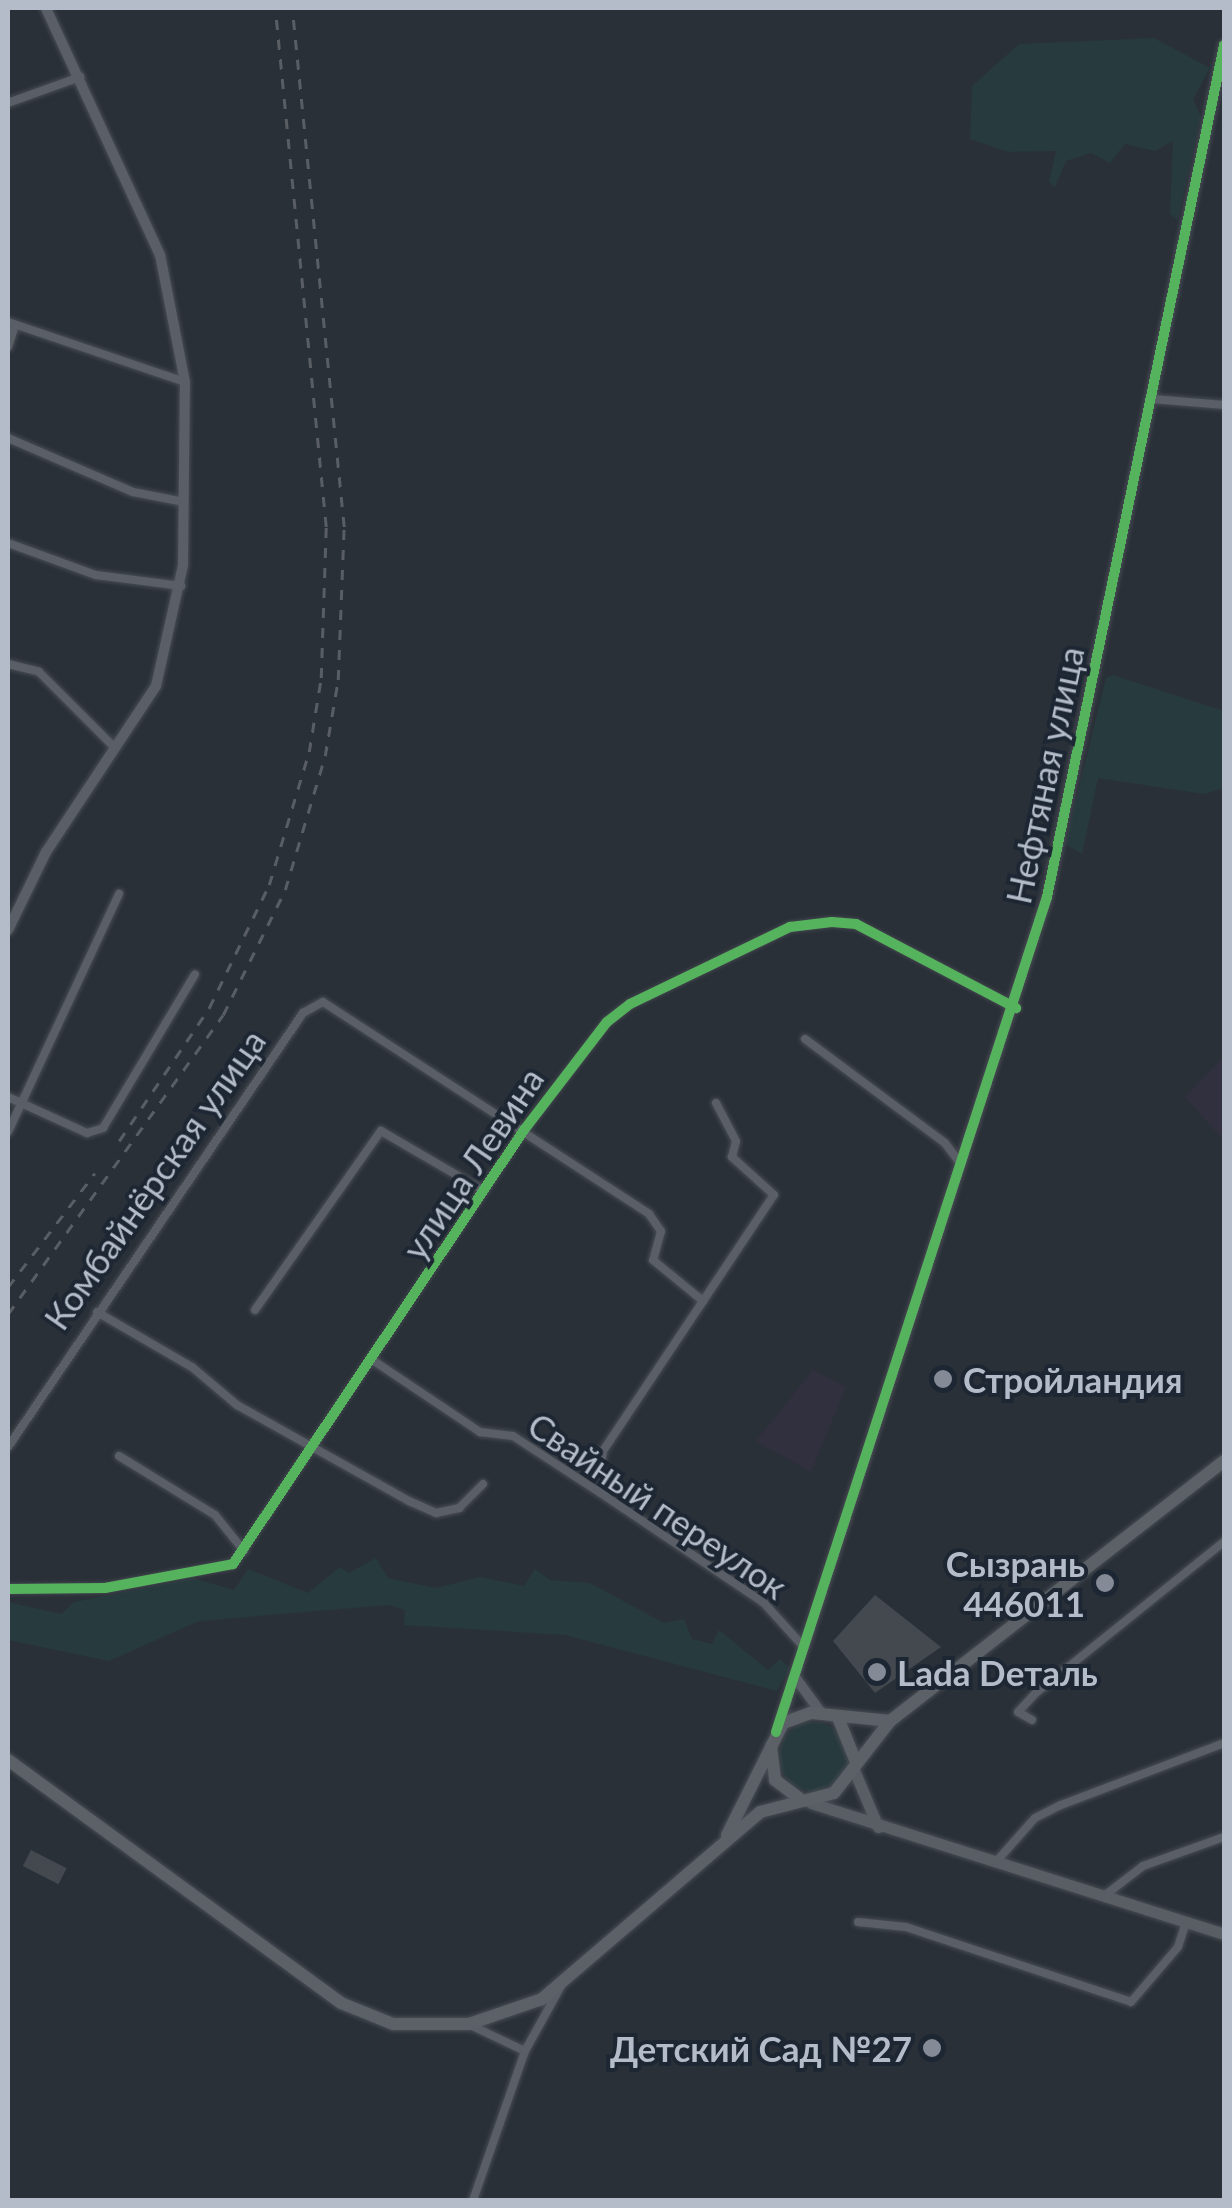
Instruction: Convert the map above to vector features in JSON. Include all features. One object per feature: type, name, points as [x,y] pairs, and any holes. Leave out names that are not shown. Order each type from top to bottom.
[{"type":"main road","points":[[10,1767],[352,2009],[424,2028],[469,2024],[542,1999],[726,1837],[775,1804],[808,1802],[834,1793],[890,1721],[1224,1461]]},
{"type":"main road","points":[[726,1837],[774,1737],[792,1718],[822,1714],[839,1720],[890,1721]]},
{"type":"main road","points":[[839,1720],[878,1827]]},
{"type":"main road","points":[[774,1737],[775,1780],[808,1802],[1224,1934]]},
{"type":"street","points":[[8,930],[46,852],[156,686],[181,586],[185,382],[160,255],[46,8]]},
{"type":"street","name":"Нефтяная улица","points":[[774,1737],[964,1168],[1047,898],[1220,86],[1224,48]]},
{"type":"street","points":[[8,103],[80,76]]},
{"type":"street","points":[[8,346],[11,324],[185,382]]},
{"type":"street","points":[[1153,398],[1224,405]]},
{"type":"street","points":[[8,438],[133,492],[184,502]]},
{"type":"street","points":[[8,544],[96,575],[181,586]]},
{"type":"street","points":[[8,664],[39,672],[115,748]]},
{"type":"street","points":[[8,1132],[119,894]]},
{"type":"street","name":"улица Левина","points":[[8,1589],[104,1588],[233,1564],[374,1362],[524,1130],[607,1022],[790,927],[856,924],[1016,1008]]},
{"type":"street","points":[[8,1097],[87,1133],[103,1128],[138,1080],[195,974]]},
{"type":"street","name":"Комбайнёрская улица","points":[[8,1447],[303,1013],[323,1002],[524,1130]]},
{"type":"street","points":[[805,1039],[944,1143],[964,1168]]},
{"type":"street","points":[[608,1498],[598,1461],[774,1195],[732,1157],[736,1141],[716,1103]]},
{"type":"street","points":[[524,1130],[649,1214],[660,1231],[653,1260],[703,1301]]},
{"type":"street","points":[[254,1310],[381,1131],[484,1190]]},
{"type":"street","points":[[97,1312],[316,1447],[436,1513],[459,1508],[483,1484]]},
{"type":"street","name":"Свайный переулок","points":[[374,1362],[480,1432],[513,1436],[608,1498],[764,1603],[802,1645]]},
{"type":"street","points":[[120,1456],[216,1515],[244,1551]]},
{"type":"street","points":[[1032,1720],[1018,1712],[1036,1692],[1224,1542]]},
{"type":"street","points":[[794,1671],[796,1687],[822,1714]]},
{"type":"street","points":[[995,1863],[1035,1818],[1061,1804],[1224,1743]]},
{"type":"street","points":[[1102,1898],[1144,1866],[1224,1837]]},
{"type":"street","points":[[858,1922],[906,1927],[1130,2002],[1178,1948],[1186,1923]]},
{"type":"street","points":[[473,2200],[526,2051],[564,1982]]},
{"type":"street","points":[[469,2024],[526,2051]]},
{"type":"shaded area","points":[[1224,1056],[1224,1141],[1185,1097]]},
{"type":"shaded area","points":[[813,1370],[846,1387],[811,1472],[756,1441]]},
{"type":"green space","points":[[1154,38],[1210,68],[1193,99],[1201,117],[1178,220],[1170,214],[1173,141],[1155,151],[1125,144],[1110,163],[1091,153],[1066,161],[1055,187],[1049,182],[1056,151],[1008,152],[970,139],[972,86],[1019,44]]},
{"type":"green space","points":[[1113,675],[1224,711],[1224,788],[1204,794],[1098,778],[1082,854],[1065,844],[1106,678]]},
{"type":"green space","points":[[376,1558],[388,1578],[436,1588],[480,1577],[524,1586],[535,1569],[550,1580],[590,1583],[664,1623],[684,1619],[692,1639],[712,1644],[719,1630],[768,1670],[780,1659],[790,1668],[777,1691],[565,1635],[404,1625],[405,1610],[389,1605],[199,1621],[109,1661],[8,1640],[8,1602],[61,1614],[74,1602],[193,1578],[234,1590],[248,1569],[308,1593],[340,1567],[349,1573]]},
{"type":"green space","points":[[814,1722],[839,1732],[849,1757],[839,1782],[814,1792],[789,1782],[779,1757],[789,1732]]},
{"type":"building","points":[[875,1595],[941,1647],[875,1693],[833,1641]]},
{"type":"building","points":[[31,1850],[67,1868],[58,1884],[23,1866]]},
{"type":"railway","points":[[119,1141],[209,1008],[269,885],[309,752],[321,678],[326,527],[275,8]]},
{"type":"railway","points":[[8,1314],[223,1015],[285,890],[325,756],[338,680],[344,527],[292,8]]},
{"type":"railway","points":[[8,1287],[95,1173]]},
{"type":"cycle path","points":[[776,1732],[1047,897],[1224,45]]},
{"type":"cycle path","points":[[8,1589],[105,1588],[233,1564],[524,1130],[607,1022],[630,1004],[790,927],[832,922],[856,924],[1016,1008]]},
{"type":"place","name":"Стройландия","points":[[943,1379]]},
{"type":"place","name":"Сызрань 446011","points":[[1105,1583]]},
{"type":"place","name":"Lada Dеталь","points":[[877,1672]]},
{"type":"place","name":"Детский Сад №27","points":[[932,2048]]}]
